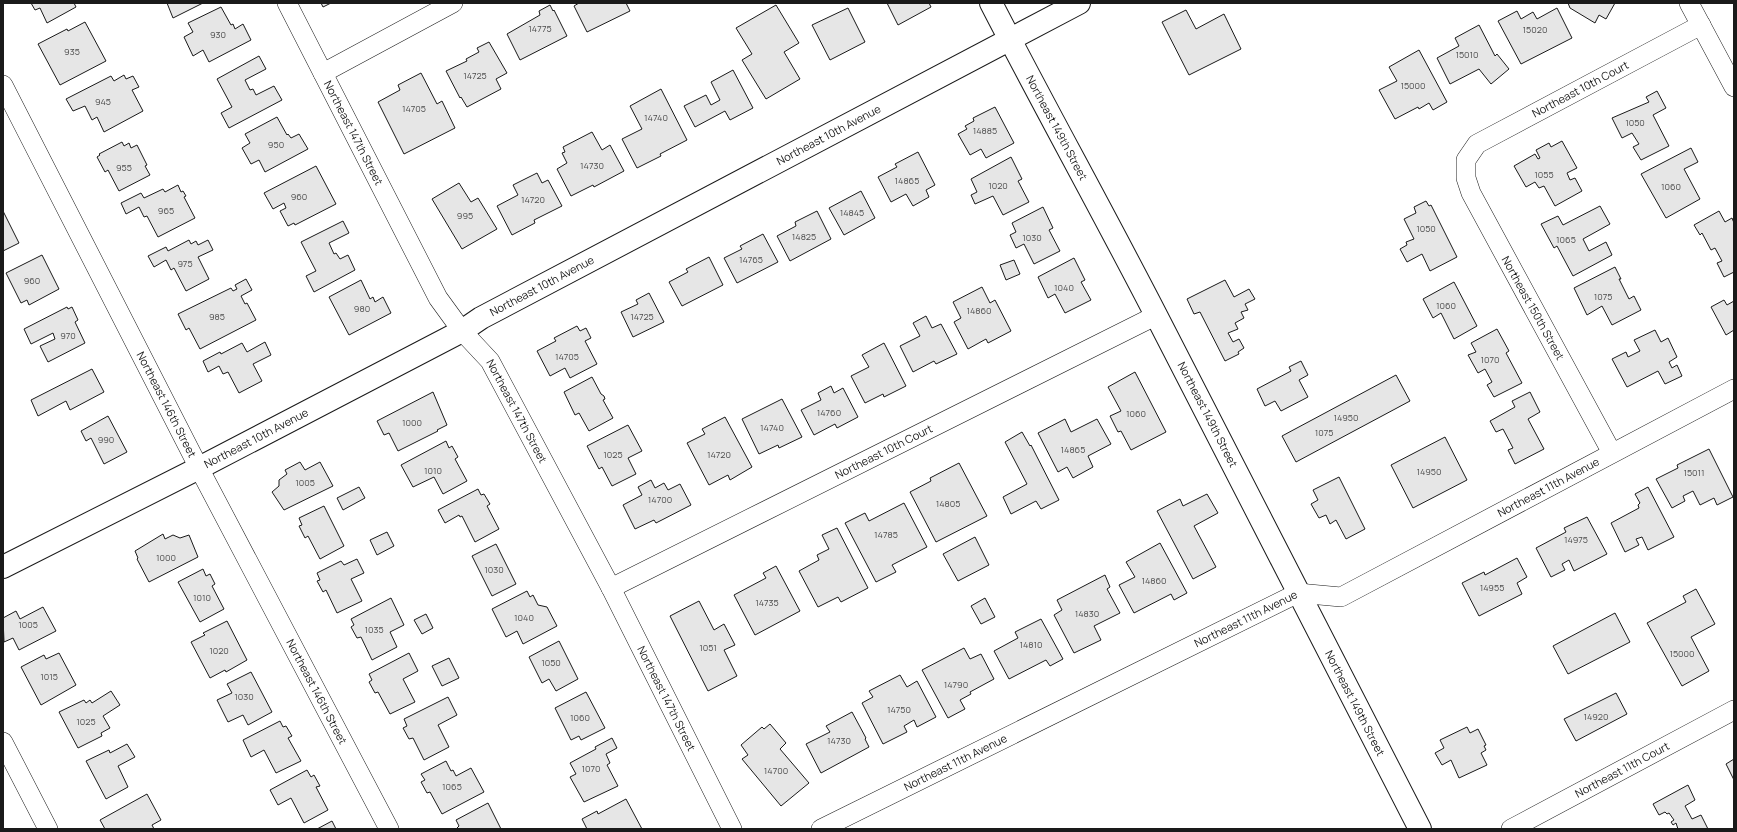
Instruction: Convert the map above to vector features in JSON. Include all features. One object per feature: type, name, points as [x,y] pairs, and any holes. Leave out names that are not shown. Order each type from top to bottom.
[{"type":"street","name":"Northeast 147th Street","points":[[287,3],[438,298],[462,331],[490,361],[611,588],[732,829]]},
{"type":"street","points":[[322,74],[453,3]]},
{"type":"street","name":"Northeast 149th Street","points":[[991,3],[1156,315],[1330,658],[1420,829]]},
{"type":"street","name":"Northeast 10th Avenue","points":[[3,567],[199,468],[462,331],[481,318],[1079,3]]},
{"type":"street","points":[[1689,3],[1734,88]]},
{"type":"street","name":"Northeast 10th Court","points":[[1466,160],[1477,144],[1701,25]]},
{"type":"street","name":"Northeast 146th Street","points":[[3,85],[199,468],[389,829]]},
{"type":"street","name":"Northeast 150th Street","points":[[1466,160],[1466,178],[1471,193],[1612,453]]},
{"type":"street","name":"Northeast 10th Court","points":[[611,588],[1156,315]]},
{"type":"street","name":"Northeast 11th Avenue","points":[[821,829],[1298,593],[1341,597],[1734,389]]},
{"type":"street","name":"Northeast 11th Court","points":[[1511,829],[1734,710]]},
{"type":"street","points":[[3,742],[48,829]]},
{"type":"building","points":[[31,3],[74,3],[76,7],[47,23],[40,8],[35,10]]},
{"type":"building","points":[[167,3],[203,3],[173,18]]},
{"type":"building","points":[[321,3],[331,3],[323,7]]},
{"type":"building","points":[[579,3],[626,3],[630,11],[587,32],[574,6]]},
{"type":"building","points":[[887,3],[929,3],[931,7],[898,25]]},
{"type":"building","points":[[1568,3],[1615,3],[1606,19],[1599,15],[1595,23],[1570,8]]},
{"type":"building","points":[[550,5],[567,36],[520,60],[507,34],[540,15],[539,11]]},
{"type":"building","points":[[776,5],[799,43],[784,52],[800,79],[766,99],[742,60],[752,54],[736,28]]},
{"type":"building","points":[[221,7],[231,25],[233,24],[235,29],[243,24],[251,40],[209,62],[203,50],[193,56],[184,37],[193,32],[188,23]]},
{"type":"building","points":[[848,8],[865,42],[830,60],[812,25]]},
{"type":"building","points":[[1557,8],[1572,38],[1521,64],[1498,21],[1517,11],[1521,19],[1533,12],[1537,19]]},
{"type":"building","points":[[1186,10],[1196,29],[1224,14],[1241,49],[1189,75],[1162,22]]},
{"type":"building","points":[[85,22],[106,61],[60,85],[38,44],[67,29],[68,31]]},
{"type":"building","points":[[1479,25],[1495,56],[1497,54],[1509,69],[1491,84],[1479,69],[1450,84],[1437,58],[1459,46],[1455,38]]},
{"type":"building","points":[[489,42],[507,73],[496,79],[501,89],[467,107],[461,97],[460,98],[446,71],[467,61],[466,59],[479,52],[477,48]]},
{"type":"building","points":[[1419,50],[1447,102],[1433,110],[1429,103],[1395,119],[1379,90],[1397,81],[1389,67]]},
{"type":"building","points":[[259,56],[266,69],[245,80],[250,90],[253,89],[256,95],[274,86],[282,100],[229,128],[221,113],[232,107],[217,79]]},
{"type":"building","points":[[733,70],[753,108],[730,120],[725,111],[695,127],[684,106],[706,95],[711,105],[720,100],[711,82]]},
{"type":"building","points":[[421,73],[437,104],[442,101],[455,128],[404,154],[378,102],[400,90],[398,85]]},
{"type":"building","points":[[124,75],[126,79],[133,76],[139,87],[132,90],[143,111],[104,132],[97,117],[92,120],[85,106],[73,111],[66,99],[111,76],[114,81]]},
{"type":"building","points":[[661,89],[687,140],[660,154],[661,156],[637,168],[622,139],[642,129],[630,106]]},
{"type":"building","points":[[1657,91],[1666,108],[1653,115],[1669,146],[1641,160],[1633,147],[1639,144],[1632,133],[1622,138],[1612,118],[1649,102],[1646,97]]},
{"type":"building","points":[[995,107],[1014,143],[986,158],[981,149],[970,155],[958,134],[967,129],[965,126],[974,121],[973,118]]},
{"type":"building","points":[[277,117],[287,135],[288,134],[291,138],[299,134],[308,149],[265,172],[259,160],[251,164],[242,148],[250,143],[245,134]]},
{"type":"building","points":[[592,132],[602,150],[610,145],[624,171],[594,187],[593,185],[571,196],[557,169],[567,163],[562,153],[565,152],[563,147]]},
{"type":"building","points":[[1562,141],[1577,168],[1567,173],[1570,180],[1575,178],[1582,191],[1555,206],[1544,186],[1539,188],[1535,182],[1526,187],[1514,166],[1535,154],[1538,159],[1540,158],[1536,150],[1549,143],[1551,147]]},
{"type":"building","points":[[122,142],[124,146],[129,143],[131,148],[137,145],[147,165],[145,166],[150,175],[119,191],[108,170],[105,172],[97,157],[100,155],[99,154]]},
{"type":"building","points":[[1691,148],[1698,162],[1684,169],[1700,199],[1666,218],[1641,174]]},
{"type":"building","points":[[918,152],[935,185],[926,190],[929,197],[913,206],[906,194],[891,202],[878,177],[897,167],[895,164]]},
{"type":"building","points":[[1011,157],[1022,179],[1018,181],[1029,202],[1003,215],[993,196],[975,204],[971,195],[977,192],[971,179]]},
{"type":"building","points":[[316,166],[336,204],[295,225],[294,223],[288,226],[280,211],[286,208],[284,203],[273,209],[264,193]]},
{"type":"building","points":[[537,173],[542,183],[548,180],[562,206],[534,220],[535,223],[512,235],[497,206],[518,195],[513,185]]},
{"type":"building","points":[[459,183],[471,202],[478,198],[497,229],[462,249],[432,199]]},
{"type":"building","points":[[178,185],[181,192],[183,191],[186,196],[184,197],[195,218],[158,237],[147,216],[144,217],[139,207],[126,214],[121,203],[141,193],[144,198],[163,189],[165,192]]},
{"type":"building","points":[[861,191],[875,218],[844,235],[829,208]]},
{"type":"building","points":[[1426,201],[1429,206],[1431,205],[1457,257],[1430,271],[1422,254],[1407,262],[1400,249],[1407,245],[1406,242],[1414,239],[1404,219],[1416,213],[1414,207]]},
{"type":"building","points":[[1600,206],[1610,224],[1583,239],[1589,251],[1606,242],[1612,255],[1573,276],[1557,246],[1554,248],[1541,224],[1558,216],[1563,225]]},
{"type":"building","points":[[1043,207],[1053,228],[1049,230],[1060,251],[1034,264],[1024,244],[1016,248],[1010,235],[1016,232],[1012,223]]},
{"type":"building","points":[[3,211],[19,243],[3,251]]},
{"type":"building","points":[[817,211],[831,239],[790,261],[777,236],[796,226],[795,222]]},
{"type":"building","points":[[1719,211],[1725,222],[1732,218],[1734,223],[1734,272],[1724,277],[1717,263],[1722,261],[1715,248],[1711,250],[1702,233],[1700,235],[1694,225]]},
{"type":"building","points":[[343,221],[349,233],[329,243],[334,254],[336,253],[340,259],[348,255],[355,270],[314,292],[306,276],[316,271],[301,242]]},
{"type":"building","points":[[763,234],[778,262],[737,283],[724,258],[742,249],[740,246]]},
{"type":"building","points":[[189,240],[191,244],[196,241],[198,245],[208,240],[213,250],[198,257],[209,279],[186,291],[174,268],[171,270],[166,260],[154,267],[148,256],[166,247],[168,251]]},
{"type":"building","points":[[42,255],[59,289],[29,305],[27,300],[21,303],[6,273]]},
{"type":"building","points":[[709,257],[723,285],[682,306],[669,282],[688,272],[686,269]]},
{"type":"building","points":[[1074,258],[1085,280],[1081,282],[1091,300],[1065,313],[1055,294],[1048,298],[1038,277]]},
{"type":"building","points":[[1014,260],[1020,274],[1006,280],[1000,265]]},
{"type":"building","points":[[1615,267],[1629,299],[1634,296],[1641,310],[1612,325],[1602,306],[1587,315],[1574,288]]},
{"type":"building","points":[[246,279],[252,290],[241,296],[245,304],[247,303],[256,320],[200,349],[189,328],[186,330],[178,314],[231,288],[233,291],[237,289],[235,285]]},
{"type":"building","points":[[361,280],[370,299],[373,297],[375,302],[383,297],[391,313],[349,335],[329,297]]},
{"type":"building","points":[[1225,280],[1234,297],[1249,289],[1255,299],[1245,304],[1248,310],[1241,312],[1244,318],[1235,323],[1238,329],[1228,333],[1233,342],[1239,339],[1244,348],[1238,352],[1239,354],[1225,361],[1200,312],[1194,314],[1187,299]]},
{"type":"building","points":[[1454,282],[1477,326],[1454,339],[1441,313],[1433,318],[1423,299]]},
{"type":"building","points":[[982,287],[990,303],[995,300],[1011,331],[988,343],[986,339],[968,349],[954,322],[961,318],[953,302]]},
{"type":"building","points":[[649,293],[664,322],[633,337],[621,312],[638,304],[636,300]]},
{"type":"building","points":[[1724,300],[1727,305],[1734,301],[1734,330],[1726,335],[1711,307]]},
{"type":"building","points":[[67,307],[68,309],[72,307],[78,320],[75,322],[85,343],[48,362],[40,346],[55,339],[53,333],[31,344],[24,329]]},
{"type":"building","points":[[926,316],[932,328],[941,324],[957,354],[936,364],[934,361],[913,372],[900,346],[920,336],[913,323]]},
{"type":"building","points":[[577,326],[580,331],[586,328],[591,338],[585,341],[597,364],[570,378],[565,368],[550,376],[537,351],[556,341],[554,338]]},
{"type":"building","points":[[1497,329],[1509,351],[1506,353],[1522,383],[1494,397],[1487,385],[1492,382],[1485,369],[1478,373],[1468,355],[1476,352],[1471,343]]},
{"type":"building","points":[[1655,330],[1661,342],[1668,338],[1677,357],[1669,362],[1672,368],[1677,365],[1682,376],[1665,384],[1658,371],[1627,387],[1612,359],[1626,352],[1628,357],[1640,351],[1634,340]]},
{"type":"building","points":[[265,342],[271,355],[253,364],[262,381],[239,393],[228,372],[223,374],[219,366],[208,372],[203,361],[242,343],[247,352]]},
{"type":"building","points":[[884,343],[906,386],[884,397],[883,394],[865,403],[851,376],[869,367],[862,355]]},
{"type":"building","points":[[1301,361],[1308,375],[1299,380],[1308,397],[1281,411],[1275,401],[1265,406],[1257,389],[1291,371],[1289,367]]},
{"type":"building","points":[[92,369],[104,392],[70,410],[66,401],[38,416],[31,400]]},
{"type":"building","points":[[1135,372],[1166,432],[1131,450],[1121,431],[1118,432],[1110,416],[1121,411],[1108,387]]},
{"type":"building","points":[[1396,375],[1410,401],[1296,462],[1282,436]]},
{"type":"building","points":[[592,377],[601,394],[604,396],[605,399],[603,400],[613,418],[589,431],[579,413],[575,415],[564,392]]},
{"type":"building","points":[[831,386],[834,393],[843,388],[858,417],[837,428],[835,424],[814,435],[801,410],[821,400],[818,393]]},
{"type":"building","points":[[433,392],[447,425],[398,451],[389,433],[384,435],[377,421]]},
{"type":"building","points":[[1530,392],[1540,412],[1528,419],[1544,449],[1515,464],[1508,450],[1513,448],[1503,429],[1496,432],[1490,421],[1515,407],[1512,401]]},
{"type":"building","points":[[782,399],[802,437],[779,448],[778,445],[759,454],[742,419]]},
{"type":"building","points":[[108,416],[127,452],[104,464],[91,438],[86,441],[81,431]]},
{"type":"building","points":[[725,417],[752,467],[730,480],[728,475],[709,485],[687,443],[705,434],[702,429]]},
{"type":"building","points":[[1065,419],[1071,432],[1097,419],[1111,444],[1088,456],[1093,467],[1073,478],[1067,467],[1058,472],[1038,433]]},
{"type":"building","points":[[628,425],[642,451],[628,458],[636,474],[612,486],[602,467],[599,469],[587,446]]},
{"type":"building","points":[[1022,432],[1030,446],[1031,445],[1059,500],[1041,509],[1036,501],[1011,514],[1003,497],[1027,484],[1005,442]]},
{"type":"building","points":[[1445,437],[1467,480],[1413,508],[1391,465]]},
{"type":"building","points":[[446,441],[449,448],[452,446],[458,457],[455,459],[467,481],[443,494],[434,477],[413,487],[401,465]]},
{"type":"building","points":[[1709,449],[1733,497],[1717,505],[1714,498],[1700,505],[1693,491],[1683,496],[1685,501],[1672,508],[1656,479],[1678,468],[1677,465]]},
{"type":"building","points":[[300,462],[305,470],[320,462],[333,486],[284,510],[272,492],[279,486],[279,480],[287,474],[285,470]]},
{"type":"building","points":[[959,463],[987,516],[936,542],[910,492],[931,481],[930,478]]},
{"type":"building","points":[[1339,477],[1365,529],[1346,539],[1336,520],[1330,524],[1326,515],[1319,518],[1311,504],[1318,500],[1313,490]]},
{"type":"building","points":[[651,480],[655,488],[664,483],[668,490],[680,484],[691,505],[656,523],[654,520],[635,529],[623,505],[642,495],[638,487]]},
{"type":"building","points":[[359,487],[365,498],[343,510],[337,498]]},
{"type":"building","points":[[1648,487],[1674,537],[1648,550],[1642,537],[1636,539],[1639,545],[1625,552],[1611,523],[1639,508],[1638,505],[1640,503],[1635,494]]},
{"type":"building","points":[[478,489],[481,495],[484,494],[490,504],[487,506],[499,529],[475,542],[462,516],[460,517],[459,515],[445,523],[438,510]]},
{"type":"building","points":[[1207,494],[1218,513],[1194,526],[1216,567],[1193,579],[1157,511],[1180,499],[1183,506]]},
{"type":"building","points":[[904,503],[927,547],[892,565],[896,572],[876,582],[845,523],[865,513],[869,521]]},
{"type":"building","points":[[324,506],[344,546],[320,559],[308,536],[305,538],[299,526],[302,525],[299,518]]},
{"type":"building","points":[[1587,517],[1607,554],[1574,571],[1569,560],[1562,564],[1565,570],[1551,577],[1536,548],[1566,532],[1564,528]]},
{"type":"building","points":[[837,528],[868,588],[841,602],[838,597],[818,607],[799,571],[819,560],[817,555],[829,549],[822,535]]},
{"type":"building","points":[[387,532],[394,546],[377,555],[370,540]]},
{"type":"building","points":[[163,534],[165,539],[173,535],[180,538],[189,535],[198,557],[149,582],[137,559],[138,558],[135,551]]},
{"type":"building","points":[[975,537],[989,565],[958,581],[943,554]]},
{"type":"building","points":[[1160,543],[1187,593],[1174,600],[1171,594],[1134,613],[1119,585],[1135,577],[1126,562]]},
{"type":"building","points":[[496,544],[516,584],[492,596],[472,556]]},
{"type":"building","points":[[1517,558],[1527,577],[1517,583],[1522,594],[1479,616],[1462,583],[1484,572],[1485,575]]},
{"type":"building","points":[[357,559],[364,573],[351,579],[362,601],[337,613],[326,590],[323,592],[317,581],[320,580],[317,573],[341,561],[344,565]]},
{"type":"building","points":[[776,566],[800,611],[755,635],[734,595],[766,578],[763,573]]},
{"type":"building","points":[[203,569],[206,576],[210,574],[215,584],[212,586],[224,609],[200,622],[178,582]]},
{"type":"building","points":[[1105,575],[1110,587],[1107,589],[1120,613],[1094,626],[1101,640],[1074,653],[1054,615],[1062,610],[1057,600]]},
{"type":"building","points":[[1696,589],[1715,624],[1691,637],[1709,671],[1682,686],[1647,623],[1686,602],[1683,596]]},
{"type":"building","points":[[527,591],[530,597],[533,595],[538,605],[547,607],[557,626],[523,644],[517,631],[506,637],[492,609]]},
{"type":"building","points":[[391,598],[404,625],[390,632],[397,647],[372,660],[361,637],[357,638],[351,627],[354,625],[351,619]]},
{"type":"building","points":[[985,598],[995,617],[981,624],[971,606]]},
{"type":"building","points":[[699,601],[714,630],[724,624],[735,645],[724,650],[737,676],[708,691],[670,616]]},
{"type":"building","points":[[43,607],[56,631],[19,650],[13,638],[4,642],[3,618],[16,611],[20,619]]},
{"type":"building","points":[[1615,613],[1630,642],[1568,674],[1553,646]]},
{"type":"building","points":[[426,614],[433,628],[422,634],[414,620]]},
{"type":"building","points":[[1041,619],[1063,659],[1050,666],[1046,660],[1009,679],[994,651],[1018,638],[1015,632]]},
{"type":"building","points":[[227,621],[247,660],[226,672],[225,670],[210,678],[191,642],[205,635],[203,633]]},
{"type":"building","points":[[559,641],[578,679],[556,691],[549,679],[542,683],[529,657]]},
{"type":"building","points":[[964,648],[970,659],[981,654],[994,679],[970,692],[971,694],[960,700],[965,709],[948,718],[922,670]]},
{"type":"building","points":[[59,653],[76,685],[41,705],[21,667],[44,655],[46,659]]},
{"type":"building","points":[[409,653],[418,671],[403,679],[415,702],[390,714],[378,692],[375,693],[369,682],[372,680],[369,674]]},
{"type":"building","points":[[449,658],[459,678],[442,686],[432,666]]},
{"type":"building","points":[[251,672],[272,712],[248,725],[243,715],[228,722],[217,700],[232,693],[227,684]]},
{"type":"building","points":[[900,675],[907,687],[917,681],[936,717],[917,727],[914,720],[904,726],[907,732],[883,744],[862,703],[873,697],[869,691]]},
{"type":"building","points":[[111,691],[120,705],[103,716],[110,728],[101,733],[102,736],[78,748],[59,712],[84,700],[86,703],[90,700],[92,703]]},
{"type":"building","points":[[586,692],[605,728],[581,740],[579,736],[571,740],[555,708]]},
{"type":"building","points":[[1616,693],[1627,714],[1576,741],[1564,719]]},
{"type":"building","points":[[448,697],[457,715],[438,725],[449,747],[424,760],[413,738],[409,739],[403,728],[407,726],[404,719]]},
{"type":"building","points":[[852,712],[866,738],[865,739],[869,747],[821,773],[806,744],[830,732],[826,726]]},
{"type":"building","points":[[280,721],[283,727],[286,726],[292,736],[288,738],[301,761],[276,773],[264,750],[251,757],[243,740]]},
{"type":"building","points":[[770,724],[786,743],[780,749],[809,783],[781,806],[742,759],[748,755],[741,745],[762,727],[764,729]]},
{"type":"building","points":[[1467,727],[1470,733],[1478,729],[1486,745],[1484,746],[1486,750],[1481,753],[1487,765],[1459,778],[1451,760],[1442,765],[1435,753],[1444,748],[1440,740]]},
{"type":"building","points":[[612,738],[617,748],[606,754],[610,763],[607,765],[618,786],[584,802],[570,777],[576,774],[570,763],[596,749],[595,747]]},
{"type":"building","points":[[127,744],[135,757],[118,766],[128,787],[106,799],[86,761],[109,750],[110,753]]},
{"type":"building","points":[[1734,759],[1734,780],[1726,764]]},
{"type":"building","points":[[446,761],[451,771],[453,770],[456,776],[471,768],[484,792],[442,814],[430,792],[427,793],[421,782],[425,780],[421,774]]},
{"type":"building","points":[[307,770],[311,777],[314,775],[320,786],[316,787],[328,810],[304,823],[291,798],[278,805],[270,790]]},
{"type":"building","points":[[1688,785],[1695,800],[1685,806],[1692,819],[1701,815],[1708,829],[1678,829],[1676,823],[1673,825],[1671,822],[1674,820],[1669,813],[1667,814],[1665,812],[1659,815],[1653,804]]},
{"type":"building","points":[[147,794],[161,820],[152,825],[154,829],[105,829],[100,820]]},
{"type":"building","points":[[626,799],[642,829],[587,829],[582,819],[597,811],[598,814]]},
{"type":"building","points":[[488,803],[501,829],[456,829],[459,826],[456,820]]},
{"type":"building","points":[[332,821],[336,829],[317,829]]}]
